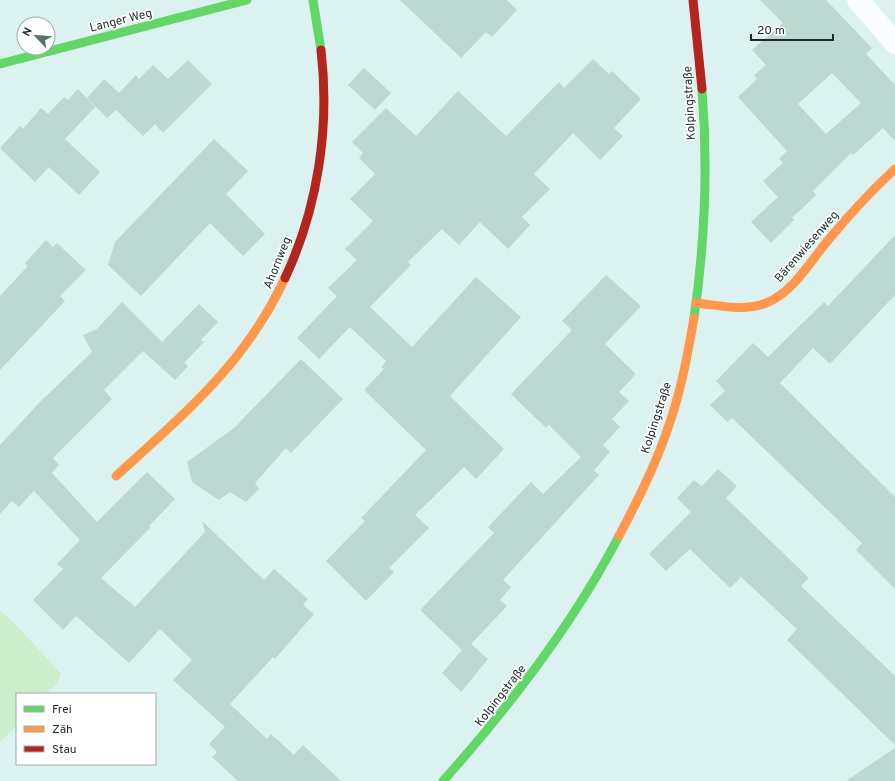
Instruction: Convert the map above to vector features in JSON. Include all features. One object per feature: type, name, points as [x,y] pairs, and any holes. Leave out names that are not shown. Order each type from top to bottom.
[{"type":"street","name":"Langer Weg","points":[[0,64],[247,0]]},
{"type":"street","name":"Ahornweg","points":[[116,476],[204,394],[234,362],[273,305],[294,260],[314,194],[323,118],[322,55],[313,0]]},
{"type":"street","name":"Kolpingstraße","points":[[444,781],[482,739],[544,659],[596,580],[645,485],[672,417],[690,346],[696,303],[704,204],[705,148],[700,60],[693,0]]},
{"type":"street","points":[[858,0],[895,43]]},
{"type":"street","name":"Bärenwiesenweg","points":[[696,303],[744,307],[756,306],[775,298],[791,285],[866,197],[895,169]]},
{"type":"green space","points":[[0,611],[15,624],[61,674],[57,683],[47,693],[16,693],[16,726],[0,742]]},
{"type":"building","points":[[400,0],[507,0],[517,10],[492,37],[486,32],[461,58]]},
{"type":"building","points":[[760,0],[826,0],[872,48],[866,54],[895,85],[895,141],[883,128],[853,155],[851,153],[813,191],[816,195],[792,218],[794,220],[771,243],[751,222],[778,197],[763,181],[783,163],[779,159],[787,151],[738,97],[757,79],[754,75],[766,65],[752,50],[783,23]],"holes":[[[832,73],[861,103],[826,134],[798,104]]]},
{"type":"building","points":[[593,59],[609,74],[612,71],[641,99],[614,128],[623,136],[600,160],[573,133],[534,174],[550,189],[522,217],[530,225],[508,249],[480,222],[459,245],[442,229],[408,262],[411,265],[370,307],[412,347],[476,277],[521,317],[450,396],[504,449],[476,479],[464,467],[415,515],[429,528],[389,568],[394,572],[366,601],[326,561],[365,521],[361,518],[426,450],[364,390],[384,369],[381,367],[386,361],[350,327],[319,359],[297,338],[337,296],[328,288],[357,260],[345,249],[373,221],[350,199],[375,174],[359,158],[363,153],[352,142],[386,108],[416,136],[458,91],[506,136],[559,82],[564,88]]},
{"type":"building","points":[[188,60],[212,84],[163,133],[155,124],[143,136],[116,110],[107,118],[87,98],[104,79],[119,93],[136,75],[139,79],[153,65],[168,79]]},
{"type":"building","points":[[364,68],[391,93],[375,110],[348,85]]},
{"type":"building","points":[[78,89],[95,107],[65,139],[100,172],[79,195],[49,167],[35,182],[0,148],[20,126],[23,129],[41,108],[48,114],[64,97],[68,100]]},
{"type":"building","points":[[214,139],[248,171],[226,194],[265,234],[243,256],[210,223],[141,296],[108,265],[115,242]]},
{"type":"building","points":[[895,235],[895,295],[830,364],[813,348],[780,383],[895,497],[895,589],[856,550],[862,543],[732,418],[727,422],[710,405],[725,391],[716,381],[753,343],[768,357],[824,302],[828,306]]},
{"type":"building","points":[[46,240],[53,247],[57,243],[86,270],[60,296],[65,301],[0,370],[0,296],[28,266],[25,263]]},
{"type":"building","points":[[606,275],[641,306],[605,344],[636,374],[619,392],[629,401],[612,419],[620,427],[603,445],[610,452],[594,470],[599,475],[503,580],[511,587],[500,600],[507,606],[471,644],[488,659],[461,692],[442,673],[462,650],[420,610],[494,533],[488,527],[531,482],[543,494],[581,457],[549,425],[546,428],[511,394],[572,330],[562,321]]},
{"type":"building","points":[[122,302],[162,342],[199,304],[218,322],[201,340],[204,342],[184,363],[188,366],[175,380],[143,351],[104,390],[112,399],[53,458],[59,465],[52,473],[97,522],[147,472],[175,499],[149,526],[151,527],[101,578],[135,607],[205,532],[202,521],[264,580],[274,569],[308,599],[303,605],[314,614],[275,659],[273,657],[230,704],[267,739],[271,734],[294,755],[303,745],[341,781],[238,781],[212,757],[217,752],[209,744],[225,727],[173,680],[192,660],[160,629],[129,663],[76,616],[63,630],[33,600],[63,569],[57,564],[80,540],[34,491],[19,507],[12,501],[0,514],[0,445],[40,402],[92,352],[83,335],[97,329]]},
{"type":"building","points":[[301,359],[343,399],[291,453],[286,448],[255,483],[259,489],[246,502],[230,492],[219,500],[192,482],[187,462],[234,428]]},
{"type":"building","points":[[718,469],[737,486],[726,498],[809,578],[801,586],[895,676],[895,745],[787,640],[797,629],[741,577],[730,588],[690,549],[666,571],[649,554],[691,512],[677,498],[694,480],[702,486]]},
{"type":"building","points":[[895,748],[895,781],[846,781]]},
{"type":"traffic: fast","points":[[0,64],[247,0]]},
{"type":"traffic: fast","points":[[313,0],[321,50]]},
{"type":"traffic: fast","points":[[694,318],[701,261],[704,204],[705,146],[702,89]]},
{"type":"traffic: fast","points":[[443,781],[492,724],[538,664],[581,602],[619,536]]},
{"type":"traffic: slow","points":[[696,303],[731,307],[749,307],[758,306],[776,298],[794,283],[845,220],[895,169]]},
{"type":"traffic: slow","points":[[116,476],[189,409],[232,362],[252,336],[285,278]]},
{"type":"traffic: slow","points":[[619,536],[648,479],[666,434],[682,382],[694,318]]},
{"type":"traffic: jam","points":[[693,0],[702,89]]},
{"type":"traffic: jam","points":[[285,278],[306,224],[319,167],[324,108],[321,50]]}]
